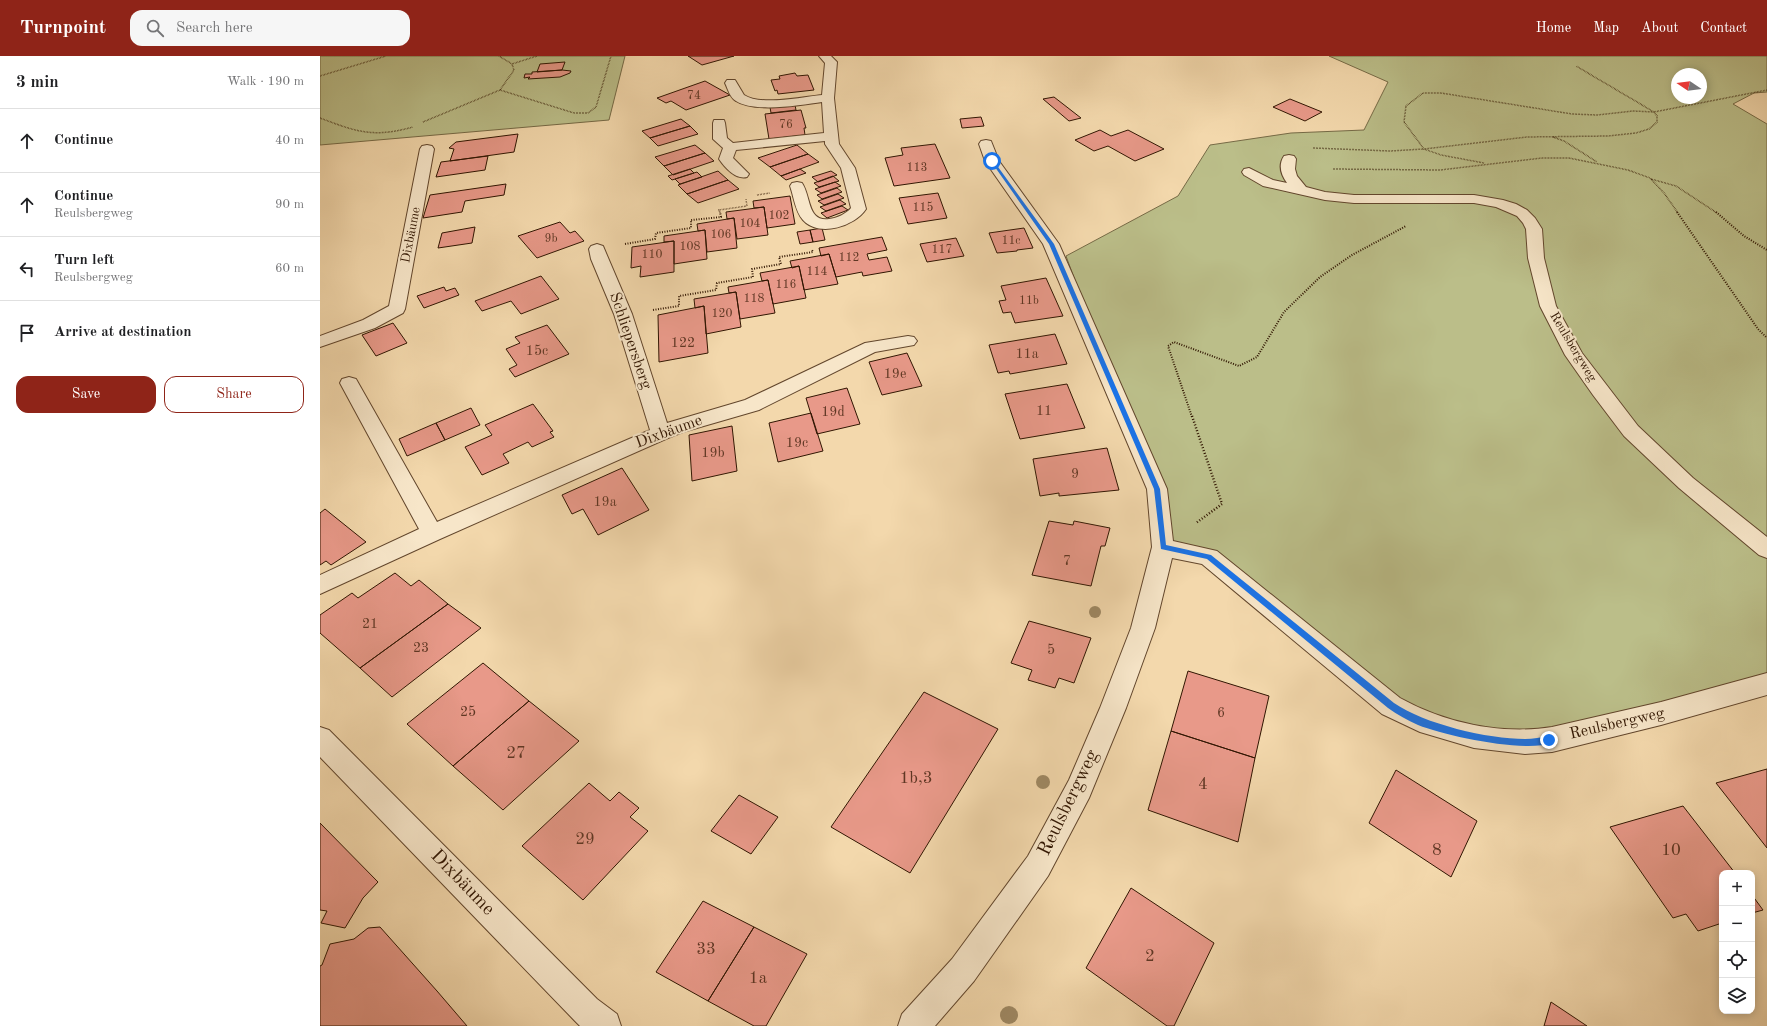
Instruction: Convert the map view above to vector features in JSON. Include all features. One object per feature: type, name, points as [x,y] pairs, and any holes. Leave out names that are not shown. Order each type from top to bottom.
[{"type":"street","points":[[797,186],[807,217],[815,222],[823,224],[842,222],[849,219],[859,209],[848,168],[832,144],[828,98],[831,62],[825,56]]},
{"type":"street","points":[[731,83],[742,100],[755,103],[828,98]]},
{"type":"street","points":[[719,123],[720,139],[730,147],[831,136]]},
{"type":"street","name":"Reulsbergweg","points":[[914,1026],[963,970],[1038,866],[1079,789],[1114,708],[1143,628],[1163,547],[1157,489],[1051,244],[992,161],[986,144]]},
{"type":"street","points":[[730,147],[726,159],[742,174]]},
{"type":"street","name":"Dixbäume","points":[[320,342],[369,324],[396,309],[427,149]]},
{"type":"street","points":[[1288,165],[1293,182],[1301,190]]},
{"type":"street","name":"Reulsbergweg","points":[[1249,172],[1268,183],[1325,196],[1354,199],[1474,199],[1498,203],[1511,207],[1522,213],[1530,221],[1534,229],[1536,258],[1548,306],[1574,355],[1600,392],[1631,431],[1686,483],[1767,549]]},
{"type":"street","name":"Schliepersberg","points":[[597,249],[599,259],[623,314],[661,433]]},
{"type":"street","name":"Dixbäume","points":[[320,585],[432,533],[661,433],[676,427],[752,405],[871,347],[908,341]]},
{"type":"street","points":[[349,383],[432,533]]},
{"type":"street","name":"Reulsbergweg","points":[[1163,547],[1209,557],[1391,706],[1404,715],[1421,722],[1447,729],[1497,740],[1525,742],[1549,740],[1645,719],[1767,684]]},
{"type":"street","name":"Dixbäume","points":[[320,739],[586,1010],[605,1026]]},
{"type":"path","points":[[320,76],[386,56]]},
{"type":"path","points":[[320,118],[362,134],[385,134],[412,127],[500,90],[514,70],[512,64],[499,56]]},
{"type":"path","points":[[512,64],[537,56]]},
{"type":"path","points":[[500,90],[570,112],[588,113],[596,107],[611,56]]},
{"type":"path","points":[[1576,66],[1654,112],[1657,116],[1657,122],[1649,128],[1636,133],[1608,136],[1550,136],[1506,139],[1424,149],[1364,151],[1307,148],[1299,150],[1288,165],[1318,169],[1440,170],[1542,158],[1569,158],[1599,163],[1628,170],[1676,186],[1717,214],[1744,236],[1767,250]]},
{"type":"path","points":[[1488,164],[1441,155],[1424,149],[1404,122],[1406,106],[1423,93],[1446,94],[1572,114],[1596,115],[1633,111],[1654,112],[1767,90]]},
{"type":"path","points":[[1550,136],[1564,141],[1599,163]]},
{"type":"path","points":[[1650,178],[1664,193],[1758,329],[1767,338]]},
{"type":"path","points":[[754,196],[797,186]]},
{"type":"path","points":[[597,249],[655,239],[656,233],[690,228],[691,220],[721,217],[719,210],[747,206],[746,197]]},
{"type":"path","points":[[1163,547],[1222,504],[1168,346],[1174,342],[1239,366],[1257,357],[1284,312],[1320,277],[1374,243],[1412,223]]},
{"type":"path","points":[[623,314],[679,306],[679,296],[716,290],[717,283],[753,277],[752,270],[781,264],[779,257],[797,254]]},
{"type":"green space","points":[[320,56],[625,56],[609,120],[320,145]]},
{"type":"green space","points":[[1329,56],[1767,56],[1767,92],[1754,93],[1733,104],[1767,124],[1767,680],[1549,737],[1421,719],[1210,556],[1167,549],[1159,488],[1106,365],[1066,256],[1178,196],[1210,145],[1291,133],[1364,130],[1388,82]]},
{"type":"building","points":[[688,56],[734,56],[702,65]]},
{"type":"building","points":[[565,62],[562,70],[537,72],[540,64]]},
{"type":"building","points":[[562,70],[571,71],[570,73],[560,77],[524,78],[525,74],[532,74],[532,72]]},
{"type":"building","points":[[795,73],[797,76],[808,75],[814,90],[778,94],[777,90],[775,91],[771,80],[780,79],[779,76]]},
{"type":"building","points":[[705,81],[730,95],[686,110],[671,101],[666,103],[657,98]]},
{"type":"building","points":[[1054,97],[1081,118],[1069,121],[1043,99]]},
{"type":"building","points":[[1290,99],[1322,112],[1305,121],[1273,107]]},
{"type":"building","points":[[795,105],[796,110],[771,113],[770,107]]},
{"type":"building","points":[[801,110],[806,128],[804,128],[805,135],[769,139],[765,114]]},
{"type":"building","points":[[981,117],[984,126],[962,128],[960,119]]},
{"type":"building","points":[[681,119],[690,126],[650,138],[642,131]]},
{"type":"building","points":[[690,126],[698,134],[658,146],[650,138]]},
{"type":"building","points":[[1100,130],[1111,136],[1128,130],[1164,149],[1135,161],[1108,146],[1094,151],[1075,140]]},
{"type":"building","points":[[518,134],[514,152],[450,161],[454,149],[449,148],[456,142]]},
{"type":"building","points":[[935,144],[950,178],[894,186],[885,158],[903,155],[901,148]]},
{"type":"building","points":[[695,145],[705,153],[664,166],[655,157]]},
{"type":"building","points":[[797,145],[808,154],[770,167],[758,158]]},
{"type":"building","points":[[705,153],[714,161],[673,175],[664,166]]},
{"type":"building","points":[[808,154],[819,162],[781,176],[770,167]]},
{"type":"building","points":[[488,156],[485,170],[436,177],[441,162]]},
{"type":"building","points":[[690,169],[694,173],[672,180],[668,176]]},
{"type":"building","points":[[800,169],[806,173],[786,180],[781,176]]},
{"type":"building","points":[[718,171],[728,180],[687,194],[678,185]]},
{"type":"building","points":[[831,171],[837,175],[818,182],[812,177]]},
{"type":"building","points":[[697,172],[702,177],[680,184],[675,179]]},
{"type":"building","points":[[833,176],[839,181],[819,187],[814,183]]},
{"type":"building","points":[[728,180],[739,189],[698,203],[687,194]]},
{"type":"building","points":[[835,182],[841,186],[821,193],[815,189]]},
{"type":"building","points":[[506,184],[504,195],[465,201],[462,212],[423,218],[430,195]]},
{"type":"building","points":[[837,188],[842,192],[822,199],[817,195]]},
{"type":"building","points":[[938,193],[947,218],[908,224],[899,198]]},
{"type":"building","points":[[838,194],[844,198],[824,205],[818,201]]},
{"type":"building","points":[[790,196],[795,224],[767,228],[764,207],[754,208],[753,201]]},
{"type":"building","points":[[840,200],[846,204],[826,211],[820,207]]},
{"type":"building","points":[[842,206],[848,210],[827,218],[821,213]]},
{"type":"building","points":[[764,207],[768,235],[737,239],[734,218],[727,219],[726,212]]},
{"type":"building","points":[[734,218],[737,248],[707,252],[705,230],[698,231],[697,224]]},
{"type":"building","points":[[560,222],[570,233],[575,231],[584,241],[537,258],[518,236]]},
{"type":"building","points":[[475,227],[472,243],[438,248],[442,233]]},
{"type":"building","points":[[822,228],[825,240],[813,242],[810,230]]},
{"type":"building","points":[[1024,228],[1033,248],[997,253],[989,233]]},
{"type":"building","points":[[705,230],[707,259],[674,264],[674,241],[664,242],[664,236]]},
{"type":"building","points":[[810,230],[813,242],[800,244],[797,232]]},
{"type":"building","points":[[882,237],[887,250],[867,254],[869,260],[887,257],[892,271],[863,276],[862,272],[836,277],[829,254],[821,256],[819,248]]},
{"type":"building","points":[[956,238],[964,256],[927,262],[920,244]]},
{"type":"building","points":[[674,241],[674,272],[640,277],[641,266],[631,268],[632,247]]},
{"type":"building","points":[[829,254],[838,284],[804,290],[799,266],[792,268],[790,261]]},
{"type":"building","points":[[799,266],[806,298],[773,304],[768,280],[762,281],[760,273]]},
{"type":"building","points":[[541,276],[559,299],[521,314],[511,301],[482,311],[475,301]]},
{"type":"building","points":[[1046,278],[1063,316],[1015,323],[1011,312],[1003,313],[999,301],[1006,300],[1001,286]]},
{"type":"building","points":[[768,280],[775,313],[740,319],[736,292],[729,293],[728,287]]},
{"type":"building","points":[[444,287],[446,291],[455,288],[459,295],[424,308],[417,296]]},
{"type":"building","points":[[736,292],[741,327],[706,334],[704,306],[695,308],[694,299]]},
{"type":"building","points":[[704,306],[708,353],[659,362],[658,315]]},
{"type":"building","points":[[393,323],[407,343],[376,356],[362,335]]},
{"type":"building","points":[[547,325],[569,354],[515,377],[509,369],[517,365],[506,349],[520,343],[515,337]]},
{"type":"building","points":[[1055,334],[1067,364],[1010,374],[1009,371],[998,373],[989,345]]},
{"type":"building","points":[[907,353],[922,386],[882,395],[869,362]]},
{"type":"building","points":[[1067,384],[1085,428],[1020,439],[1005,394]]},
{"type":"building","points":[[847,388],[860,424],[817,434],[806,398]]},
{"type":"building","points":[[533,404],[553,431],[550,432],[554,437],[532,447],[528,442],[503,454],[509,463],[482,475],[465,447],[492,435],[485,425]]},
{"type":"building","points":[[471,408],[480,425],[445,440],[436,423]]},
{"type":"building","points":[[811,413],[823,451],[778,462],[769,423]]},
{"type":"building","points":[[436,423],[445,440],[407,456],[399,439]]},
{"type":"building","points":[[732,426],[737,471],[692,481],[689,435]]},
{"type":"building","points":[[1107,448],[1119,490],[1059,496],[1059,493],[1040,496],[1033,459]]},
{"type":"building","points":[[622,468],[649,510],[598,535],[583,509],[572,514],[562,495]]},
{"type":"building","points":[[325,509],[366,542],[331,565],[326,561],[320,565],[320,513]]},
{"type":"building","points":[[1049,521],[1073,525],[1074,521],[1110,528],[1105,546],[1101,546],[1091,586],[1032,575]]},
{"type":"building","points":[[395,573],[411,586],[419,580],[448,604],[360,668],[320,633],[320,615],[352,593],[358,598]]},
{"type":"building","points":[[448,604],[481,628],[392,697],[360,668]]},
{"type":"building","points":[[1029,621],[1091,638],[1074,683],[1059,678],[1055,688],[1028,680],[1032,670],[1011,663]]},
{"type":"building","points":[[483,663],[529,701],[453,766],[407,724]]},
{"type":"building","points":[[1188,671],[1269,696],[1255,758],[1171,731]]},
{"type":"building","points":[[924,692],[998,729],[910,873],[831,827]]},
{"type":"building","points":[[529,701],[579,741],[503,810],[453,766]]},
{"type":"building","points":[[1171,731],[1255,758],[1238,842],[1148,810]]},
{"type":"building","points":[[1767,769],[1767,848],[1716,783]]},
{"type":"building","points":[[1396,770],[1477,821],[1451,877],[1369,823]]},
{"type":"building","points":[[589,783],[610,801],[619,792],[639,808],[630,817],[648,831],[583,900],[522,846]]},
{"type":"building","points":[[739,795],[778,817],[751,854],[711,831]]},
{"type":"building","points":[[1683,806],[1733,870],[1719,870],[1719,924],[1698,931],[1686,914],[1673,918],[1610,827]]},
{"type":"building","points":[[320,823],[378,882],[363,898],[345,928],[321,923],[327,911],[320,910]]},
{"type":"building","points":[[1131,888],[1214,943],[1174,1026],[1167,1026],[1086,968]]},
{"type":"building","points":[[1755,899],[1763,910],[1755,912]]},
{"type":"building","points":[[703,901],[754,927],[708,1001],[656,972]]},
{"type":"building","points":[[380,927],[467,1026],[320,1026],[320,966],[322,965],[330,944],[354,939],[368,928]]},
{"type":"building","points":[[754,927],[807,954],[766,1026],[754,1026],[708,1001]]},
{"type":"building","points":[[1551,1002],[1587,1026],[1544,1026]]},
{"type":"route","points":[[992,161],[1051,244],[1157,489],[1163,547],[1209,557],[1404,715],[1421,722],[1447,729],[1497,740],[1525,742],[1549,740]]}]
